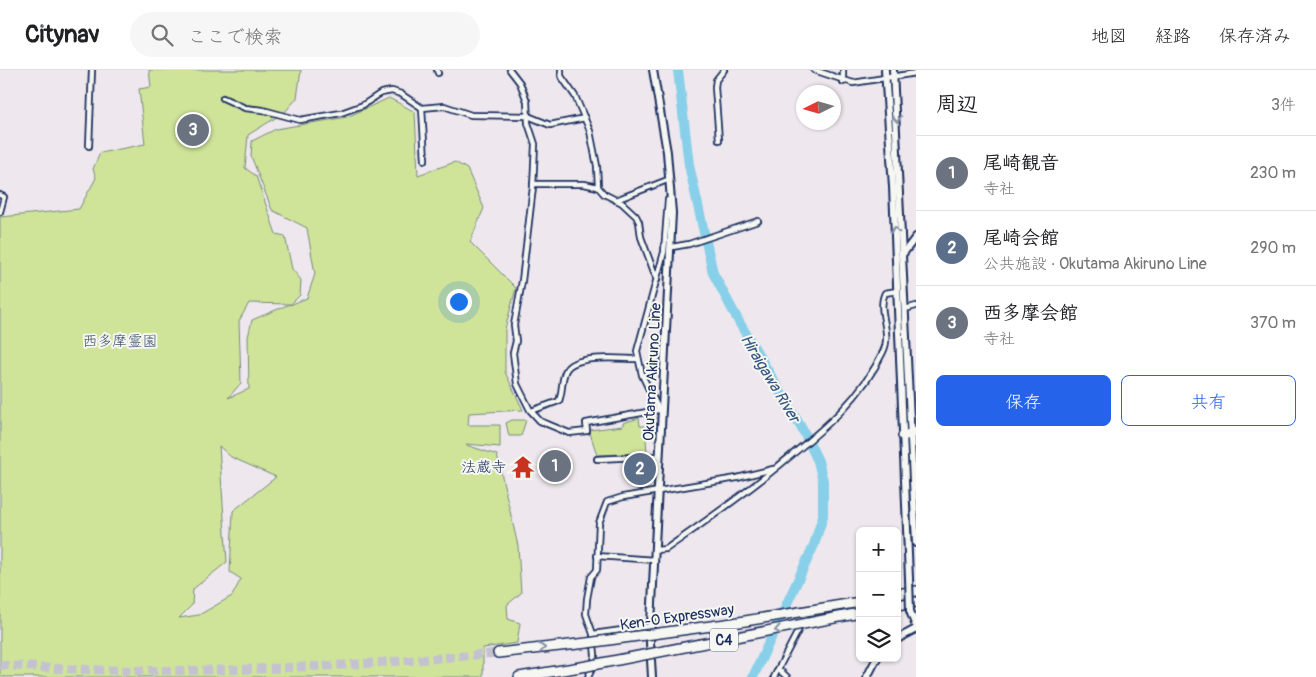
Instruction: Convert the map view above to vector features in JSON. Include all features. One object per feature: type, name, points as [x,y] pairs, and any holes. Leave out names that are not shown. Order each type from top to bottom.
[{"type":"highway","points":[[901,593],[916,591]]},
{"type":"highway","points":[[901,604],[916,602]]},
{"type":"highway","name":"Ken-O Expressway","points":[[498,653],[734,623],[856,603]]},
{"type":"highway","name":"Ken-O Expressway","points":[[519,677],[588,666],[856,614]]},
{"type":"main road","name":"Okutama Akiruno Line","points":[[652,677],[651,626],[659,491],[661,410],[672,247],[670,179],[653,70]]},
{"type":"main road","points":[[886,70],[897,291],[911,435],[909,578],[910,611],[916,623],[916,634]]},
{"type":"main road","points":[[894,74],[904,255],[908,399],[916,543]]},
{"type":"main road","points":[[904,255],[916,237]]},
{"type":"main road","points":[[896,255],[904,255]]},
{"type":"main road","points":[[901,637],[916,629]]},
{"type":"main road","points":[[867,677],[875,662]]},
{"type":"street","points":[[89,146],[92,70]]},
{"type":"street","points":[[510,70],[520,83],[526,101],[535,144],[533,184],[522,281],[515,315],[513,353],[517,384],[531,411],[549,427],[569,433],[588,431],[586,424],[661,410],[637,359],[637,344],[664,252],[670,179],[616,200]]},
{"type":"street","points":[[561,70],[561,76],[575,96],[585,118],[596,159],[598,187],[604,194],[616,200],[636,216],[639,222],[641,237],[657,280]]},
{"type":"street","points":[[719,140],[715,87],[716,80],[724,70]]},
{"type":"street","points":[[814,70],[843,82],[857,83],[886,79],[894,74],[916,73]]},
{"type":"street","points":[[843,70],[843,82]]},
{"type":"street","points":[[223,98],[246,108],[263,110],[300,120],[342,113],[363,105],[381,93],[392,91],[401,94],[422,108],[444,106],[471,115],[528,116],[550,125],[585,118]]},
{"type":"street","points":[[422,108],[425,160]]},
{"type":"street","points":[[533,184],[584,184],[598,187]]},
{"type":"street","points":[[0,195],[4,197],[0,212]]},
{"type":"street","points":[[672,247],[692,244],[758,221]]},
{"type":"street","points":[[656,550],[666,549],[763,480],[774,468],[816,436],[852,398],[877,364],[887,342],[882,301],[885,292],[897,291]]},
{"type":"street","points":[[905,309],[916,306]]},
{"type":"street","points":[[531,411],[559,401],[568,367],[586,359],[637,359]]},
{"type":"street","points":[[908,399],[916,398]]},
{"type":"street","points":[[597,459],[660,456]]},
{"type":"street","points":[[588,677],[594,661],[593,634],[586,614],[591,577],[597,570],[599,523],[607,502],[623,497],[774,468]]},
{"type":"street","points":[[597,556],[655,560]]},
{"type":"street","points":[[593,634],[651,626]]},
{"type":"street","points":[[774,677],[798,628]]},
{"type":"street","points":[[778,669],[787,677]]},
{"type":"green space","name":"西多摩霊園","points":[[149,70],[301,70],[297,98],[285,112],[248,135],[245,168],[256,176],[276,234],[285,236],[292,269],[301,280],[300,295],[290,305],[307,298],[315,274],[307,228],[272,210],[251,156],[252,141],[276,129],[347,117],[389,98],[415,112],[418,175],[455,162],[467,169],[484,208],[470,242],[516,288],[505,329],[505,372],[523,410],[469,413],[468,425],[500,425],[500,447],[466,445],[497,455],[518,546],[521,593],[507,605],[508,619],[520,623],[517,643],[483,648],[483,677],[0,677],[0,212],[1,217],[79,209],[96,178],[93,169],[100,153],[145,144],[139,89],[151,87]],"holes":[[[249,303],[290,304],[252,320],[248,337],[249,389],[228,398],[241,383],[239,321]],[[219,446],[231,457],[276,477],[233,511],[230,572],[241,579],[232,596],[199,615],[179,618],[192,605],[193,589],[227,562]]]},
{"type":"green space","points":[[639,418],[640,426],[645,426],[647,453],[597,455],[589,430],[623,426],[623,423]]},
{"type":"green space","points":[[512,420],[526,420],[521,436],[509,436],[506,423]]},
{"type":"waterway","name":"Hiraigawa River","points":[[678,70],[689,165],[713,273],[739,322],[805,434],[818,461],[823,481],[823,516],[814,545],[753,677]]},
{"type":"tunnel","points":[[0,665],[124,670],[249,669],[374,663],[498,653]]},
{"type":"place","name":"西多摩会館","points":[[193,130]]},
{"type":"place","name":"尾崎観音","points":[[555,466]]},
{"type":"place","name":"法蔵寺","points":[[523,467]]},
{"type":"place","name":"尾崎会館","points":[[640,469]]}]
